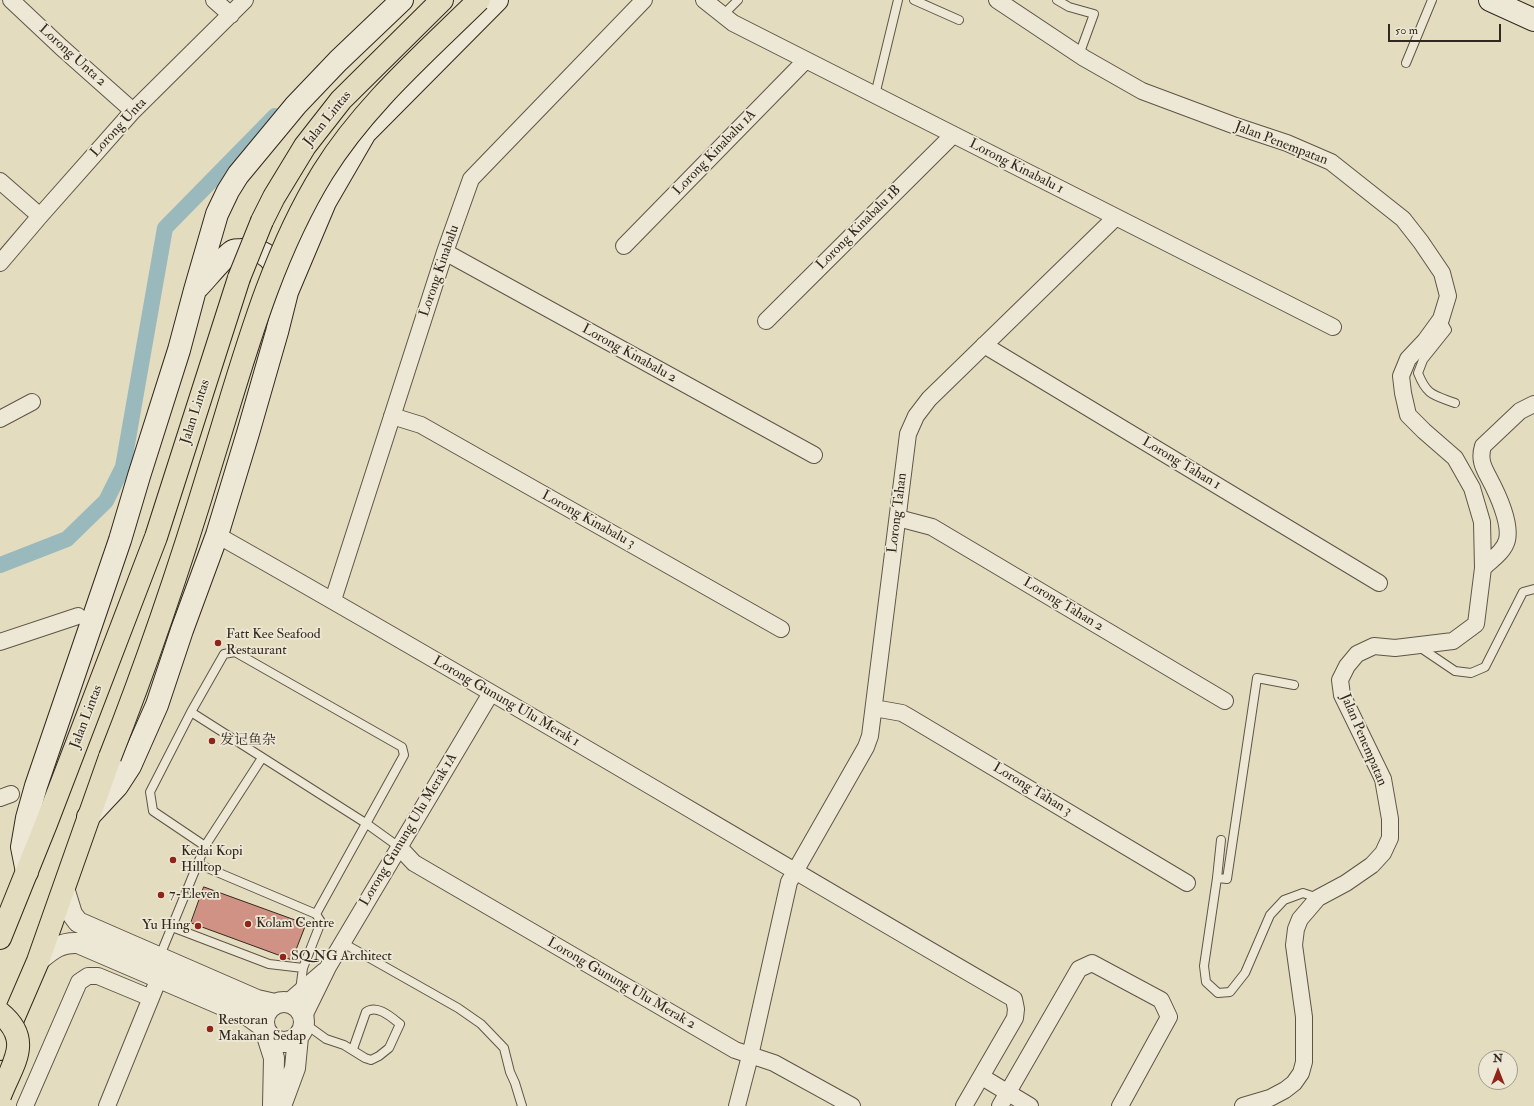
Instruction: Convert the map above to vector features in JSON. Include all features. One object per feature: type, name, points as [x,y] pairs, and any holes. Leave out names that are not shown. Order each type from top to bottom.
[{"type":"highway","name":"Jalan Lintas","points":[[0,938],[46,824],[156,537],[239,278],[262,221],[274,197],[305,146],[341,100],[442,0]]},
{"type":"highway","name":"Jalan Lintas","points":[[0,1049],[38,961],[88,817],[157,630],[192,526],[262,301],[298,217],[324,171],[358,125],[383,96],[479,0]]},
{"type":"highway","points":[[0,1013],[13,1027],[19,1041],[15,1062],[0,1096]]},
{"type":"main road","name":"Jalan Lintas","points":[[88,817],[117,786],[130,766],[157,705],[182,630],[217,535],[277,332],[287,292],[325,202],[365,133],[497,0]]},
{"type":"main road","points":[[1490,0],[1534,20]]},
{"type":"main road","name":"Jalan Lintas","points":[[27,872],[22,847],[27,818],[36,786],[120,540],[179,350],[217,214],[228,191],[238,175],[296,105],[338,61],[400,1]]},
{"type":"main road","points":[[195,290],[223,259],[233,251],[249,248],[260,250],[276,267],[279,280],[277,332]]},
{"type":"street","name":"Lorong Unta 2","points":[[12,0],[61,47],[133,111]]},
{"type":"street","points":[[214,0],[231,15]]},
{"type":"street","name":"Lorong Unta","points":[[0,263],[133,111],[245,0]]},
{"type":"street","name":"Lorong Kinabalu","points":[[333,600],[445,252],[471,179],[644,0]]},
{"type":"street","name":"Lorong Kinabalu 1","points":[[704,0],[722,16],[733,23],[1333,327]]},
{"type":"street","name":"Jalan Penempatan","points":[[997,0],[1079,55],[1142,91],[1233,125],[1287,143],[1331,162],[1403,219],[1442,273],[1448,296],[1441,319],[1408,359],[1401,376],[1408,414],[1424,431],[1455,458],[1472,488],[1482,522],[1483,568],[1476,624],[1453,641],[1395,648],[1374,646],[1358,654],[1346,666],[1340,680],[1342,695],[1383,779],[1390,819],[1390,838],[1383,853],[1372,865],[1346,883],[1318,898],[1300,919],[1296,929],[1294,945],[1304,1017],[1304,1062],[1301,1073],[1294,1083],[1285,1090],[1270,1098],[1243,1106]]},
{"type":"street","name":"Lorong Kinabalu 1A","points":[[624,246],[806,60]]},
{"type":"street","name":"Lorong Kinabalu 1B","points":[[766,321],[953,134]]},
{"type":"street","points":[[0,181],[40,216]]},
{"type":"street","name":"Lorong Tahan","points":[[737,1106],[750,1056],[789,882],[866,746],[870,736],[908,434],[916,416],[929,399],[1116,217]]},
{"type":"street","name":"Lorong Kinabalu 2","points":[[445,252],[814,455]]},
{"type":"street","name":"Lorong Tahan 1","points":[[984,345],[1379,583]]},
{"type":"street","points":[[0,419],[32,402]]},
{"type":"street","points":[[1483,568],[1499,554],[1507,540],[1507,525],[1498,496],[1483,465],[1480,454],[1481,450],[1483,446],[1520,410],[1534,404]]},
{"type":"street","name":"Lorong Kinabalu 3","points":[[392,416],[421,425],[781,629]]},
{"type":"street","name":"Lorong Tahan 2","points":[[898,518],[932,527],[1225,701]]},
{"type":"street","name":"Lorong Gunung Ulu Merak 1","points":[[217,535],[333,600],[794,872],[1014,999],[1016,1009],[1015,1018],[982,1077]]},
{"type":"street","points":[[0,642],[78,616]]},
{"type":"street","name":"Lorong Gunung Ulu Merak 1A","points":[[302,1026],[328,967],[491,693]]},
{"type":"street","name":"Lorong Tahan 3","points":[[874,708],[902,713],[910,717],[1187,883]]},
{"type":"street","name":"Lorong Gunung Ulu Merak 2","points":[[399,847],[414,864],[734,1050],[774,1063],[852,1106]]},
{"type":"street","points":[[64,888],[72,914],[78,922],[257,1000],[287,999],[297,1008],[302,1026],[296,1068],[281,1106]]},
{"type":"street","points":[[38,961],[54,948],[68,942],[78,943],[250,1017],[275,1041],[281,1042],[293,1040],[302,1026]]},
{"type":"street","points":[[1004,1099],[1079,969],[1092,963],[1161,1000],[1169,1017],[1120,1106]]},
{"type":"street","name":"Lorong Gunung Ulu Merak 1A","points":[[287,999],[328,967]]},
{"type":"street","points":[[25,1106],[79,982],[88,976],[98,976],[151,998]]},
{"type":"street","points":[[108,1106],[159,978]]},
{"type":"street","points":[[273,1106],[274,1058],[263,1022],[266,1012],[287,999]]},
{"type":"street","points":[[964,1106],[982,1077],[1004,1099],[1030,1106]]},
{"type":"lane","points":[[722,16],[738,0]]},
{"type":"lane","points":[[875,96],[898,0]]},
{"type":"lane","points":[[914,0],[959,20]]},
{"type":"lane","points":[[1057,0],[1069,7],[1094,14],[1079,55]]},
{"type":"lane","points":[[1406,63],[1432,0]]},
{"type":"lane","points":[[1441,319],[1447,330],[1423,360],[1418,373],[1422,383],[1430,394],[1455,403]]},
{"type":"lane","points":[[1415,645],[1455,671],[1471,673],[1485,667],[1523,592],[1534,588]]},
{"type":"lane","points":[[205,846],[153,811],[150,792],[191,712],[224,654],[235,652],[402,747],[404,755],[316,914]]},
{"type":"lane","points":[[1217,878],[1227,879],[1257,678],[1294,685]]},
{"type":"lane","points":[[191,712],[367,824],[399,847]]},
{"type":"lane","points":[[159,958],[205,846],[262,758]]},
{"type":"lane","points":[[1221,840],[1204,966],[1206,982],[1218,993],[1230,992],[1245,974],[1270,915],[1284,900],[1303,893],[1318,898]]},
{"type":"lane","points":[[198,864],[316,914],[321,922],[303,968],[287,999]]},
{"type":"lane","points":[[172,927],[269,964],[303,968]]},
{"type":"lane","points":[[342,943],[458,1008],[481,1024],[504,1048],[510,1072],[522,1106]]},
{"type":"lane","points":[[302,1026],[326,1040],[352,1049],[365,1058],[371,1060],[389,1048],[400,1024],[376,1010],[366,1012],[352,1049]]},
{"type":"building","name":"Kolam Centre","points":[[204,887],[306,924],[292,960],[191,923]]},
{"type":"waterway","points":[[0,565],[67,539],[106,501],[123,467],[165,228],[275,116]]},
{"type":"place","name":"Fatt Kee Seafood Restaurant","points":[[218,643]]},
{"type":"place","name":"发记鱼杂","points":[[212,741]]},
{"type":"place","name":"Kedai Kopi Hilltop","points":[[173,860]]},
{"type":"place","name":"7-Eleven","points":[[161,895]]},
{"type":"place","name":"Kolam Centre","points":[[248,924]]},
{"type":"place","name":"Yu Hing","points":[[198,926]]},
{"type":"place","name":"SQ NG Architect","points":[[283,957]]},
{"type":"place","name":"Restoran Makanan Sedap","points":[[210,1029]]}]
